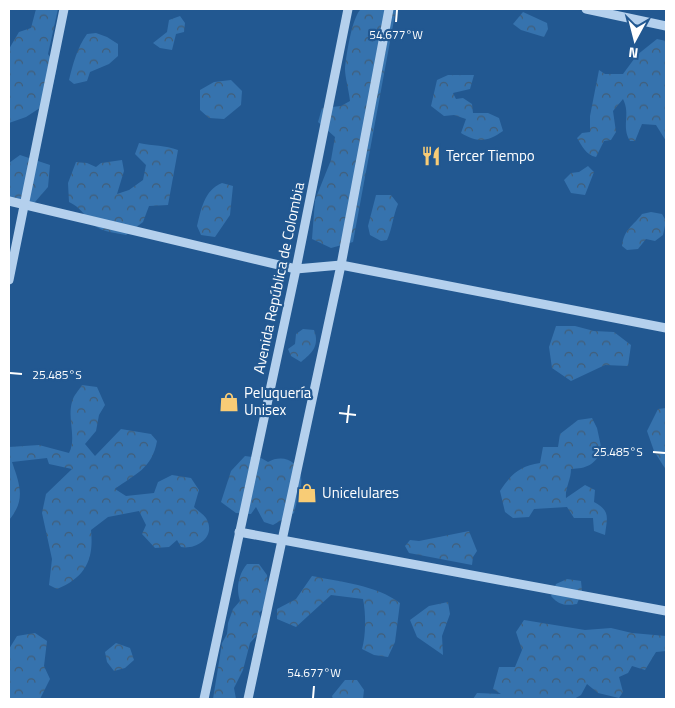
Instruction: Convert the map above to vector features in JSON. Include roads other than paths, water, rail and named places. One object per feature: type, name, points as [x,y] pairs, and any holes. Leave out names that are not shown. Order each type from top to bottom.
[{"type":"street","points":[[9,280],[64,9]]},
{"type":"street","name":"Avenida República de Colombia","points":[[204,699],[296,269],[348,9]]},
{"type":"street","points":[[248,699],[341,265],[389,9]]},
{"type":"street","points":[[586,9],[666,26]]},
{"type":"street","points":[[9,200],[296,269],[341,265],[666,328]]},
{"type":"street","points":[[239,532],[666,611]]},
{"type":"place","name":"Tercer Tiempo","points":[[431,156]]},
{"type":"place","name":"Peluquería Unisex","points":[[229,402]]},
{"type":"place","name":"Unicelulares","points":[[307,493]]}]
